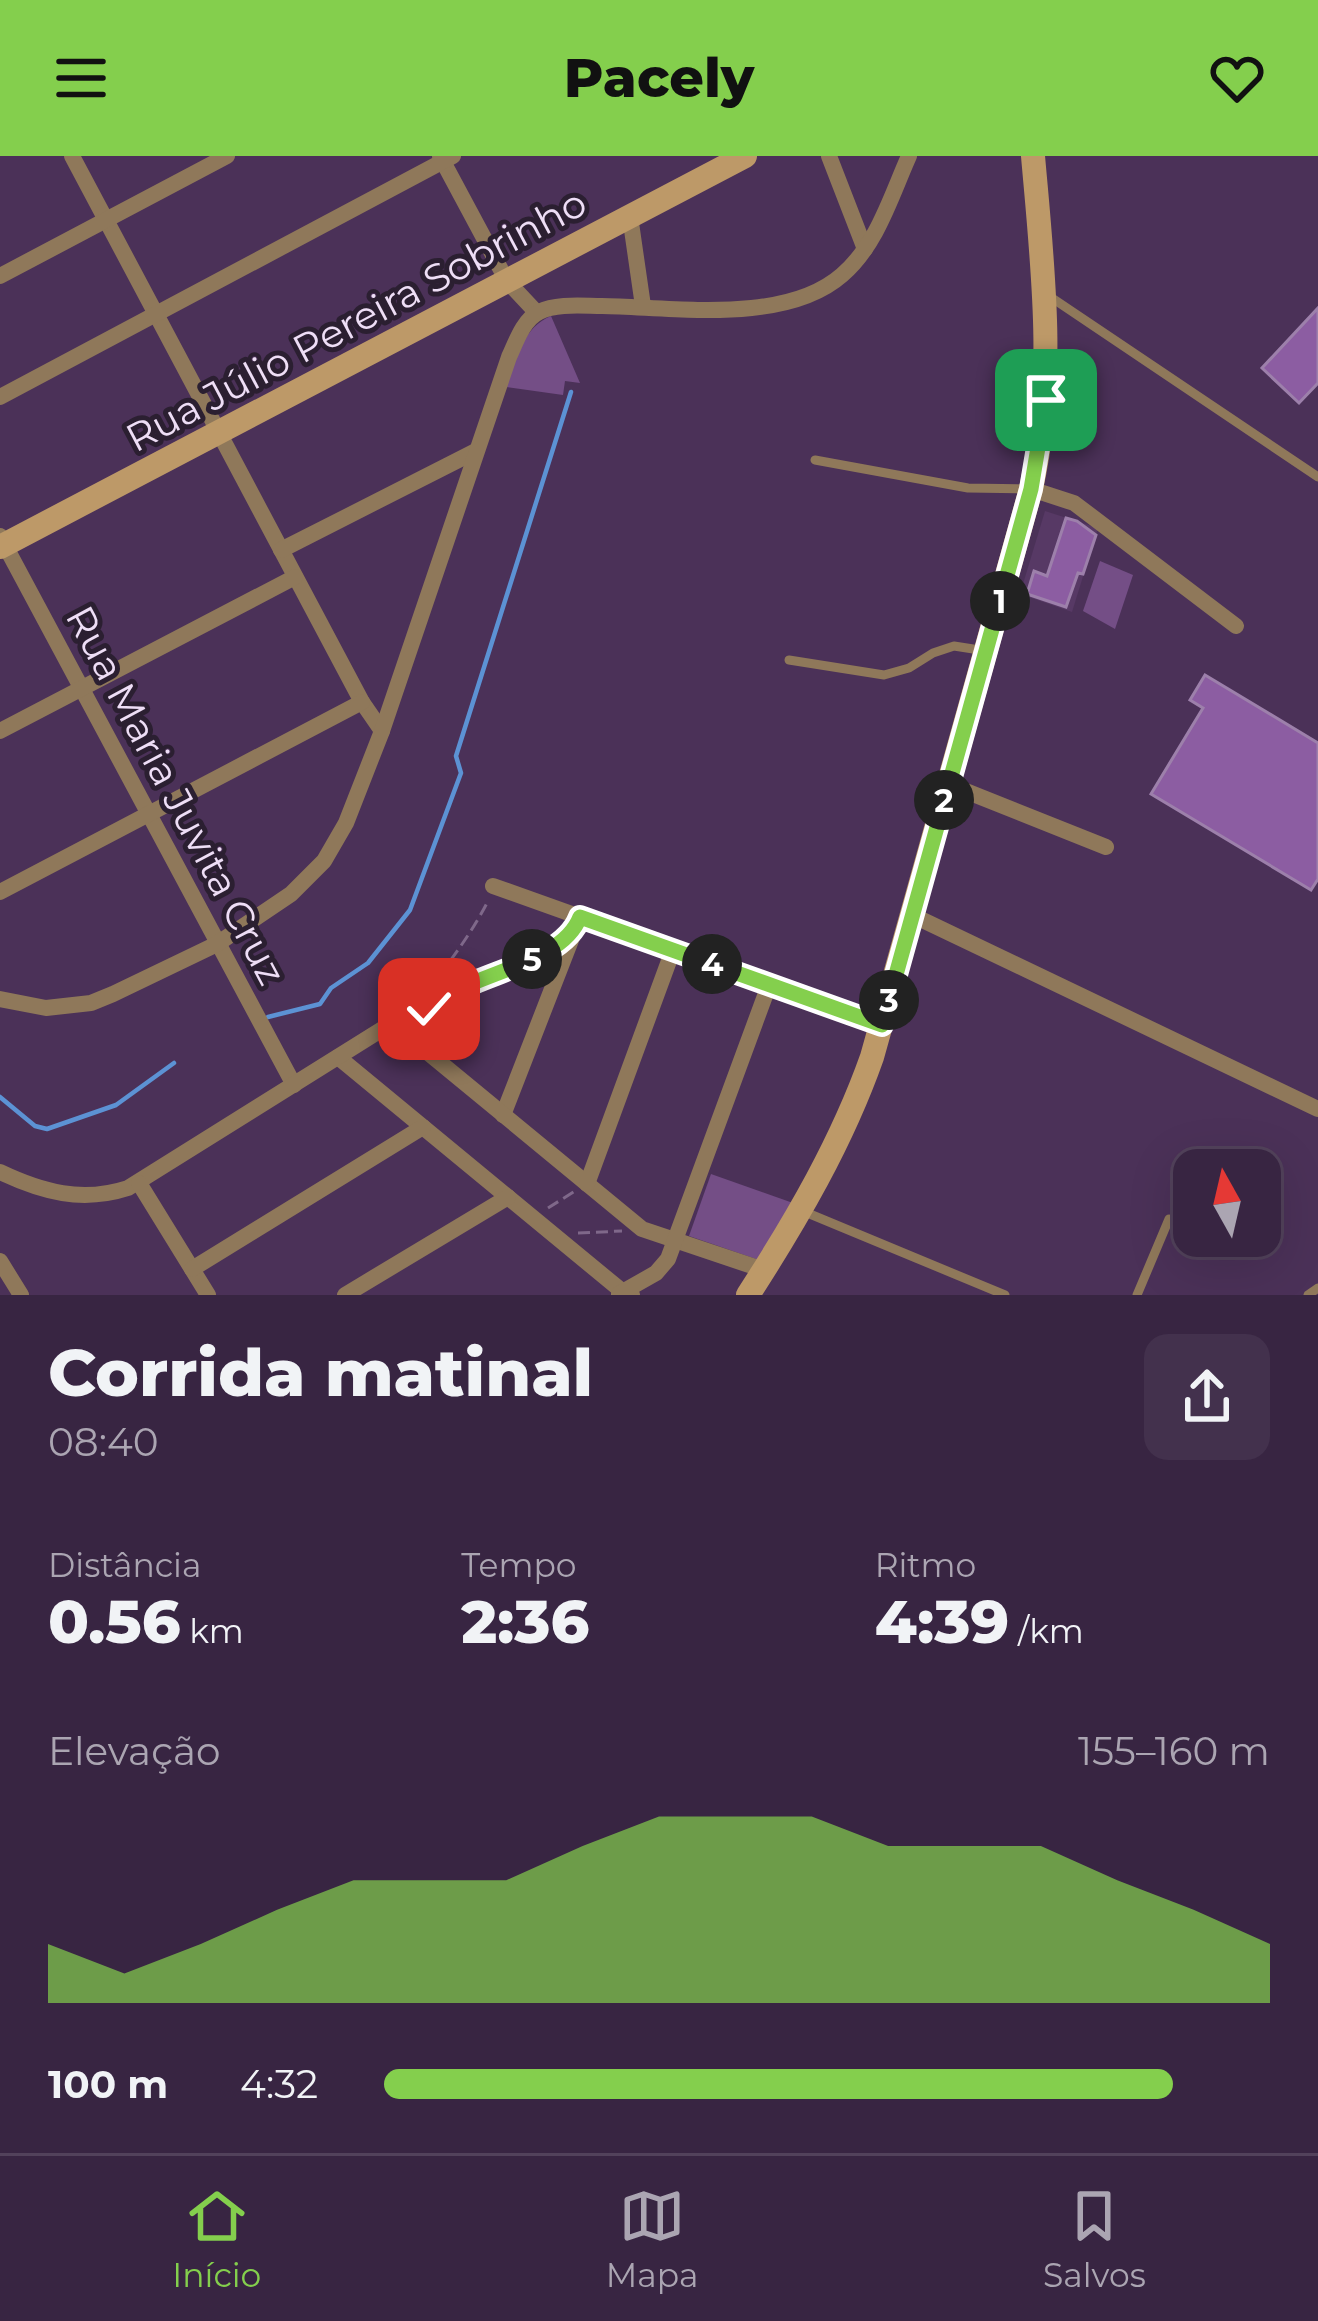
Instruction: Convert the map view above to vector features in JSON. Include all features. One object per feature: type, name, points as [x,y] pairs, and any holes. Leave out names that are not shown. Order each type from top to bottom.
[{"type":"main road","name":"Rua Júlio Pereira Sobrinho","points":[[2,542],[745,156]]},
{"type":"main road","points":[[748,1295],[801,1210],[866,1075],[1031,489],[1046,400],[1045,293],[1033,156]]},
{"type":"street","points":[[72,156],[362,702],[382,730]]},
{"type":"street","points":[[0,276],[226,156]]},
{"type":"street","points":[[829,156],[865,249]]},
{"type":"street","points":[[0,999],[46,1008],[91,1003],[218,944],[291,895],[324,861],[346,823],[382,730],[476,451],[515,343],[529,319],[566,306],[743,309],[795,301],[826,287],[865,249],[909,156]]},
{"type":"street","points":[[0,397],[445,158],[507,281],[537,313]]},
{"type":"street","points":[[630,216],[643,307]]},
{"type":"street","points":[[280,550],[476,451]]},
{"type":"street","points":[[1031,489],[1074,503],[1236,626]]},
{"type":"street","name":"Rua Maria Juvita Cruz","points":[[2,542],[294,1085]]},
{"type":"street","points":[[0,731],[295,577]]},
{"type":"street","points":[[0,892],[362,702]]},
{"type":"street","points":[[948,784],[1106,847]]},
{"type":"street","points":[[493,886],[577,925],[673,950],[882,1025]]},
{"type":"street","points":[[912,916],[1318,1109]]},
{"type":"street","points":[[503,1114],[577,925]]},
{"type":"street","points":[[587,1184],[673,950]]},
{"type":"street","points":[[338,1058],[624,1294],[663,1266],[676,1241],[769,985]]},
{"type":"street","points":[[0,1172],[34,1187],[82,1196],[114,1193],[139,1184],[392,1024],[642,1229],[764,1270]]},
{"type":"street","points":[[192,1269],[423,1127]]},
{"type":"street","points":[[139,1184],[208,1295]]},
{"type":"street","points":[[346,1295],[508,1197]]},
{"type":"street","points":[[0,1261],[21,1295]]},
{"type":"lane","points":[[1045,293],[1318,477]]},
{"type":"lane","points":[[815,460],[968,488],[1031,489]]},
{"type":"lane","points":[[789,660],[884,675],[954,646],[986,651]]},
{"type":"lane","points":[[801,1210],[1005,1295]]},
{"type":"lane","points":[[1137,1295],[1169,1219]]},
{"type":"lane","points":[[1308,1295],[1318,1288]]},
{"type":"path","points":[[392,1024],[422,996],[477,921],[493,886]]},
{"type":"path","points":[[392,1024],[514,968],[577,925]]},
{"type":"path","points":[[533,1217],[587,1184]]},
{"type":"path","points":[[554,1235],[642,1229]]},
{"type":"shaded area","points":[[551,316],[580,383],[565,381],[563,395],[506,387],[527,337]]},
{"type":"shaded area","points":[[1045,511],[1098,528],[1072,612],[1020,594]]},
{"type":"shaded area","points":[[1100,561],[1133,575],[1115,629],[1083,611]]},
{"type":"shaded area","points":[[711,1174],[793,1203],[759,1260],[689,1236]]},
{"type":"building","points":[[1318,308],[1318,383],[1299,403],[1262,368]]},
{"type":"building","points":[[1066,518],[1096,535],[1066,607],[1027,594],[1034,571],[1047,576]]},
{"type":"building","points":[[1205,675],[1318,743],[1318,879],[1311,890],[1151,794],[1203,708],[1190,700]]},
{"type":"waterway","points":[[268,1017],[320,1004],[331,988],[368,963],[410,910],[461,773],[456,756],[571,392]]},
{"type":"waterway","points":[[0,1097],[35,1126],[47,1129],[116,1105],[174,1063]]},
{"type":"route","points":[[429,1009],[441,998],[514,968],[574,933],[580,917],[882,1025],[1031,489],[1046,400]]}]
